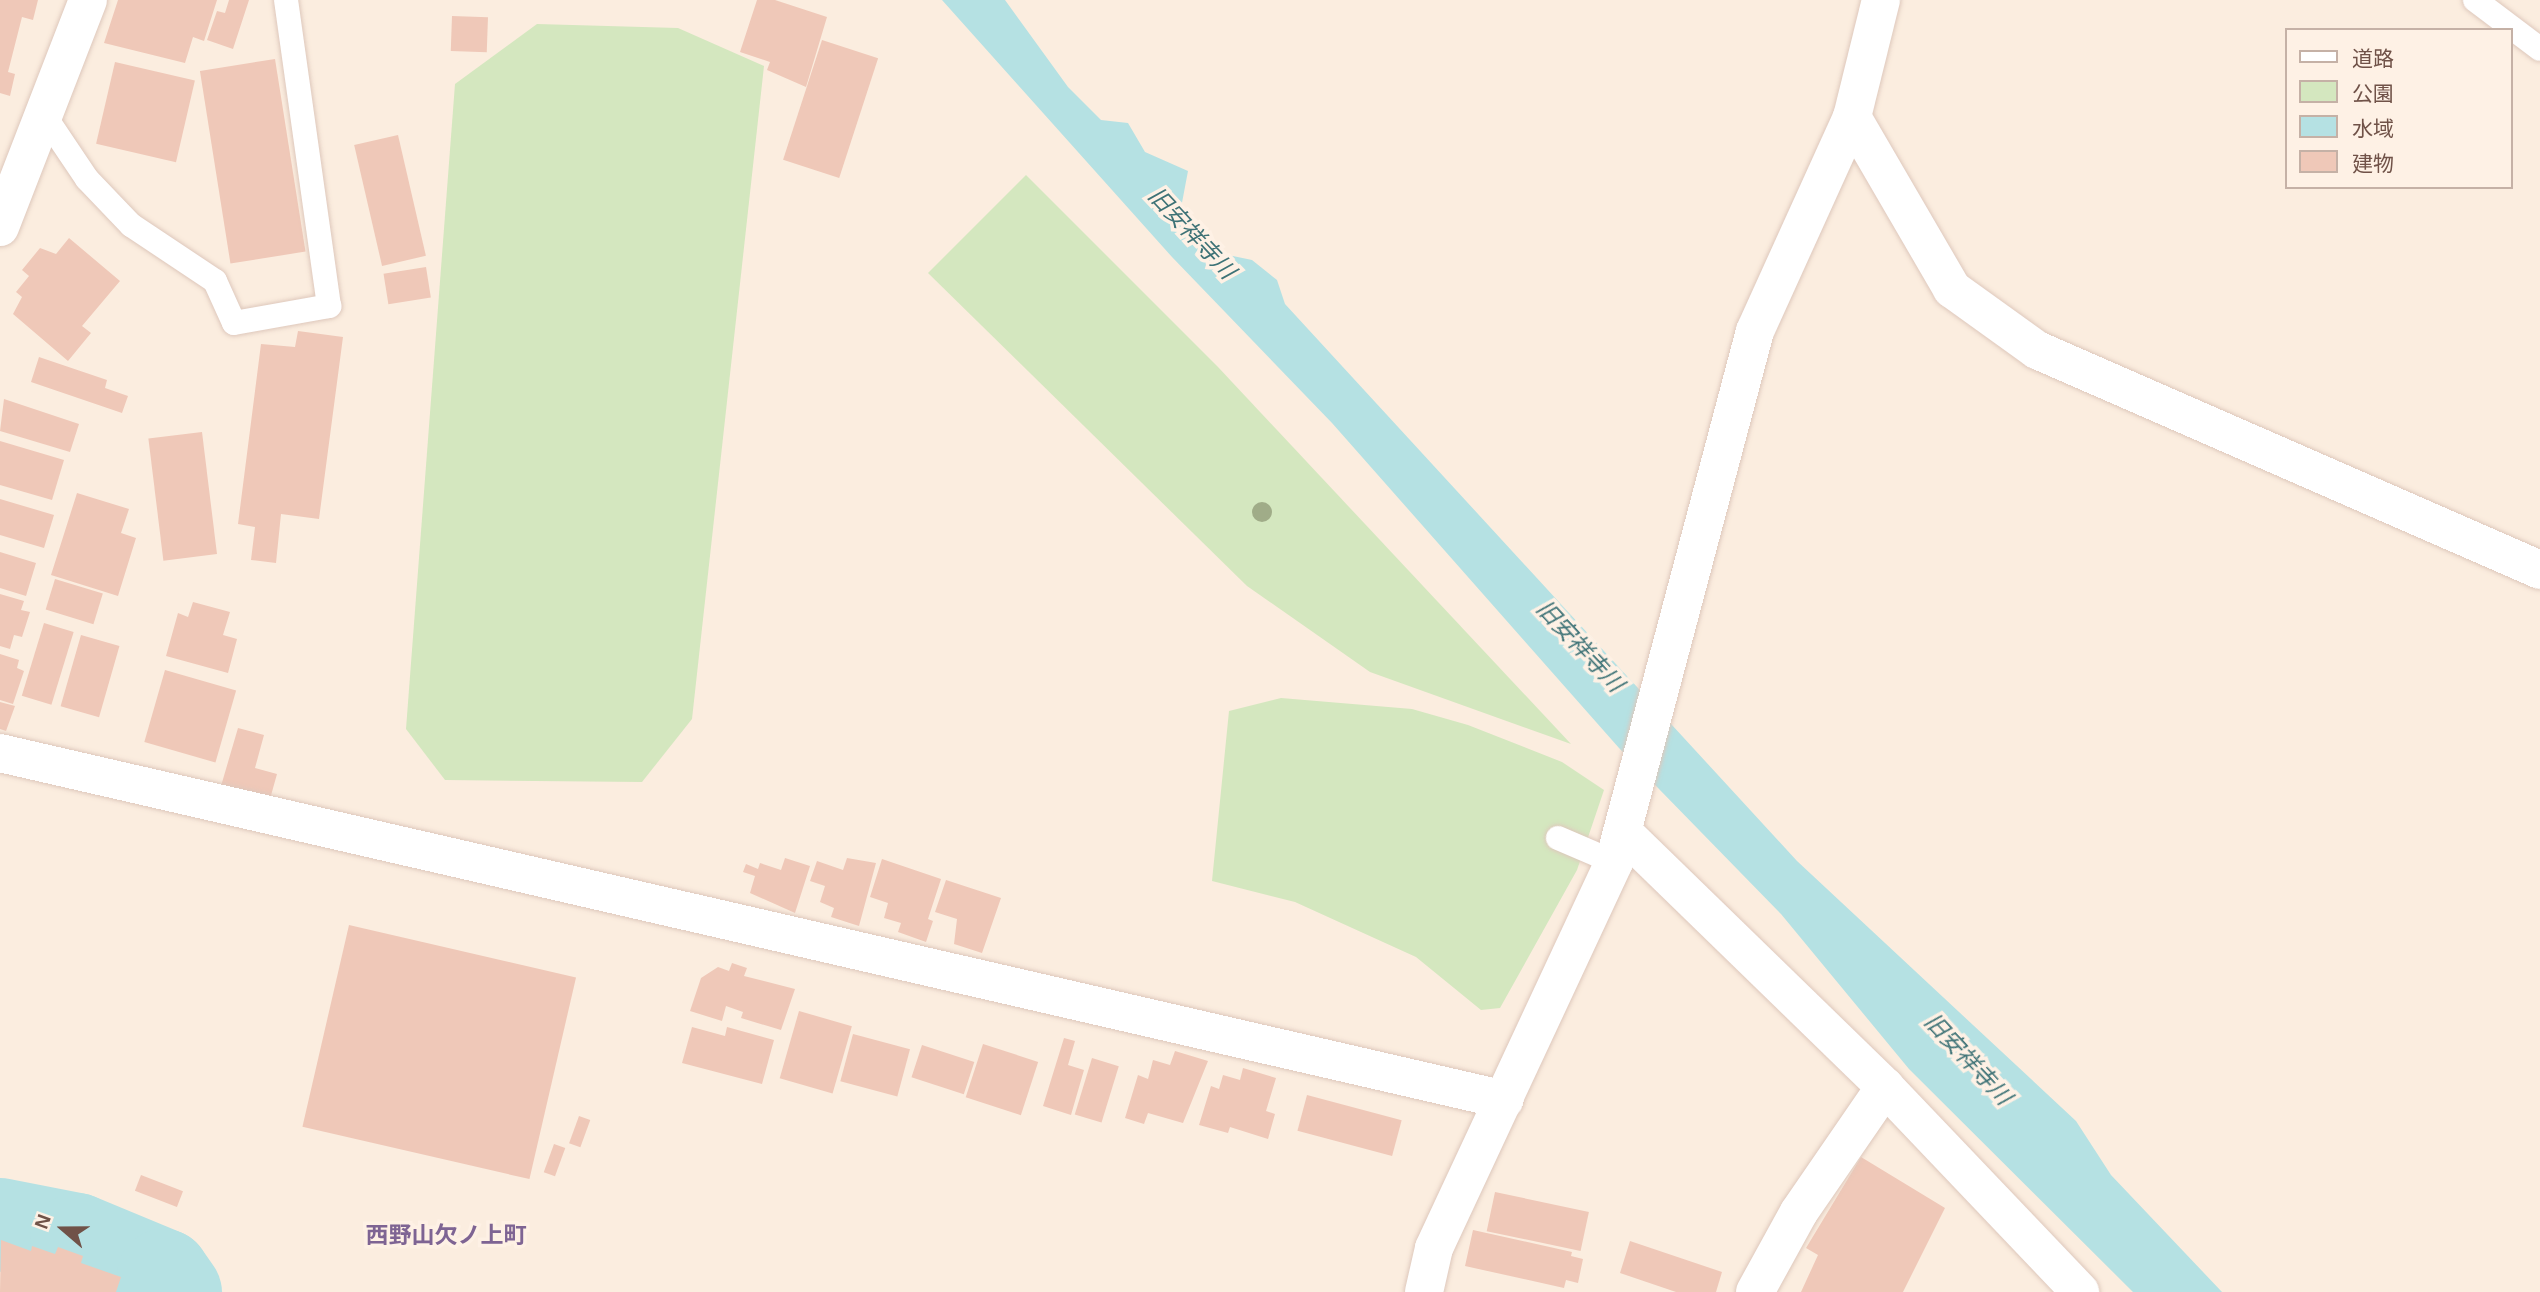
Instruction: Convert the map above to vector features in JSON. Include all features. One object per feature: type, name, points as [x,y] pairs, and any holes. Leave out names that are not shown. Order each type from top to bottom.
[{"type":"street","points":[[0,227],[88,0]]},
{"type":"street","points":[[1424,1292],[1434,1248],[1505,1100],[1619,848],[1634,781],[1755,331],[1852,117],[1881,0]]},
{"type":"street","points":[[1852,117],[1952,289],[2037,350],[2540,570]]},
{"type":"street","points":[[0,753],[1505,1100]]},
{"type":"street","points":[[1619,848],[1885,1087],[2080,1292]]},
{"type":"street","points":[[1755,1292],[1799,1212],[1885,1087]]},
{"type":"lane","points":[[44,115],[87,179],[131,225],[215,281],[234,323],[329,306],[286,0]]},
{"type":"lane","points":[[2474,0],[2512,28]]},
{"type":"lane","points":[[2512,28],[2540,49]]},
{"type":"lane","points":[[1558,838],[1619,848]]},
{"type":"green space","points":[[537,24],[678,28],[764,66],[692,719],[642,782],[445,780],[406,729],[455,84]]},
{"type":"green space","points":[[1026,175],[1218,367],[1571,744],[1370,672],[1247,586],[928,273]]},
{"type":"green space","points":[[1281,698],[1412,709],[1468,725],[1562,762],[1604,790],[1577,870],[1500,1008],[1481,1010],[1416,957],[1295,902],[1212,881],[1229,711]]},
{"type":"water","name":"旧安祥寺川","points":[[942,0],[1005,0],[1068,87],[1101,120],[1128,123],[1145,152],[1188,171],[1181,208],[1228,255],[1252,260],[1277,280],[1285,304],[1797,861],[2076,1121],[2111,1175],[2222,1292],[2133,1292],[1909,1069],[1781,914],[1619,748],[1332,423],[1172,257]]},
{"type":"building","points":[[0,0],[38,0],[33,20],[22,17],[8,72],[15,74],[10,96],[0,93]]},
{"type":"building","points":[[118,0],[217,0],[204,41],[193,37],[185,63],[104,43]]},
{"type":"building","points":[[229,0],[249,0],[233,49],[207,40],[217,11],[225,13]]},
{"type":"building","points":[[757,0],[775,0],[827,17],[806,87],[767,70],[770,62],[740,52]]},
{"type":"building","points":[[452,16],[488,17],[487,52],[451,51]]},
{"type":"building","points":[[822,40],[878,58],[839,178],[783,160]]},
{"type":"building","points":[[275,59],[306,252],[230,263],[200,71]]},
{"type":"building","points":[[115,62],[195,80],[176,162],[96,144]]},
{"type":"building","points":[[398,135],[426,256],[382,266],[354,145]]},
{"type":"building","points":[[69,238],[120,281],[82,326],[91,333],[68,361],[13,314],[22,297],[16,292],[29,276],[22,270],[40,248],[56,254]]},
{"type":"building","points":[[426,267],[431,298],[388,304],[384,274]]},
{"type":"building","points":[[298,331],[343,337],[319,519],[281,514],[276,563],[251,560],[255,527],[238,524],[261,344],[295,347]]},
{"type":"building","points":[[39,357],[107,380],[105,388],[128,396],[122,413],[31,382]]},
{"type":"building","points":[[4,399],[79,424],[70,452],[0,431]]},
{"type":"building","points":[[202,432],[217,554],[163,561],[148,439]]},
{"type":"building","points":[[0,441],[64,460],[52,500],[0,485]]},
{"type":"building","points":[[77,493],[129,509],[121,533],[136,538],[118,596],[51,575]]},
{"type":"building","points":[[0,499],[54,515],[44,548],[0,535]]},
{"type":"building","points":[[0,552],[36,563],[26,596],[0,588]]},
{"type":"building","points":[[55,579],[103,594],[93,624],[46,610]]},
{"type":"building","points":[[0,594],[24,601],[21,610],[30,612],[22,637],[14,635],[10,649],[0,646]]},
{"type":"building","points":[[193,602],[230,612],[223,635],[237,639],[228,673],[166,656],[178,613],[188,617]]},
{"type":"building","points":[[44,623],[74,632],[51,705],[22,696]]},
{"type":"building","points":[[81,635],[119,646],[99,717],[61,706]]},
{"type":"building","points":[[0,654],[19,660],[17,668],[24,671],[13,704],[0,700]]},
{"type":"building","points":[[165,670],[236,690],[215,762],[144,742]]},
{"type":"building","points":[[0,702],[15,706],[6,731],[0,729]]},
{"type":"building","points":[[238,728],[264,735],[255,768],[277,774],[270,799],[221,786]]},
{"type":"building","points":[[785,858],[810,866],[795,913],[750,893],[755,876],[743,872],[746,864],[758,869],[760,863],[781,870]]},
{"type":"building","points":[[847,858],[876,863],[859,926],[831,917],[834,908],[820,902],[825,886],[810,881],[817,861],[843,870]]},
{"type":"building","points":[[882,859],[941,879],[928,919],[933,921],[926,942],[898,932],[901,923],[884,918],[888,903],[870,897]]},
{"type":"building","points":[[946,880],[1001,898],[982,953],[954,944],[957,919],[935,912]]},
{"type":"building","points":[[349,925],[576,977],[529,1179],[302,1127]]},
{"type":"building","points":[[732,963],[747,968],[744,976],[795,989],[781,1030],[741,1018],[743,1012],[726,1006],[722,1021],[690,1011],[701,978],[718,967],[729,971]]},
{"type":"building","points":[[799,1011],[852,1026],[833,1093],[780,1078]]},
{"type":"building","points":[[692,1027],[725,1036],[727,1027],[774,1040],[762,1084],[682,1063]]},
{"type":"building","points":[[853,1034],[910,1049],[897,1097],[840,1081]]},
{"type":"building","points":[[1064,1038],[1075,1041],[1068,1065],[1084,1070],[1071,1115],[1043,1106]]},
{"type":"building","points":[[983,1044],[1038,1062],[1021,1115],[966,1097]]},
{"type":"building","points":[[922,1045],[974,1062],[964,1094],[911,1077]]},
{"type":"building","points":[[1175,1051],[1208,1061],[1183,1123],[1148,1113],[1144,1124],[1125,1118],[1138,1075],[1148,1079],[1153,1060],[1170,1065]]},
{"type":"building","points":[[1092,1058],[1119,1066],[1102,1123],[1075,1114]]},
{"type":"building","points":[[1243,1068],[1276,1078],[1266,1111],[1275,1114],[1268,1139],[1230,1127],[1228,1133],[1199,1125],[1211,1086],[1219,1089],[1223,1075],[1240,1080]]},
{"type":"building","points":[[1307,1095],[1402,1120],[1392,1156],[1297,1131]]},
{"type":"building","points":[[579,1116],[590,1120],[580,1147],[569,1143]]},
{"type":"building","points":[[554,1144],[565,1148],[555,1176],[544,1172]]},
{"type":"building","points":[[1861,1157],[1945,1208],[1903,1292],[1801,1292],[1818,1255],[1806,1248]]},
{"type":"building","points":[[141,1175],[183,1191],[177,1207],[135,1191]]},
{"type":"building","points":[[1495,1192],[1589,1212],[1581,1251],[1487,1231]]},
{"type":"building","points":[[1473,1230],[1572,1252],[1571,1256],[1583,1259],[1578,1283],[1566,1280],[1564,1288],[1465,1266]]},
{"type":"building","points":[[1,1240],[31,1251],[32,1246],[55,1254],[58,1247],[83,1256],[81,1263],[121,1277],[116,1292],[0,1292]]},
{"type":"building","points":[[1630,1241],[1722,1272],[1716,1292],[1676,1292],[1620,1273]]},
{"type":"waterway","points":[[0,1224],[76,1239],[163,1275],[175,1292]]},
{"type":"district","name":"西野山欠ノ上町","points":[[446,1235]]}]
